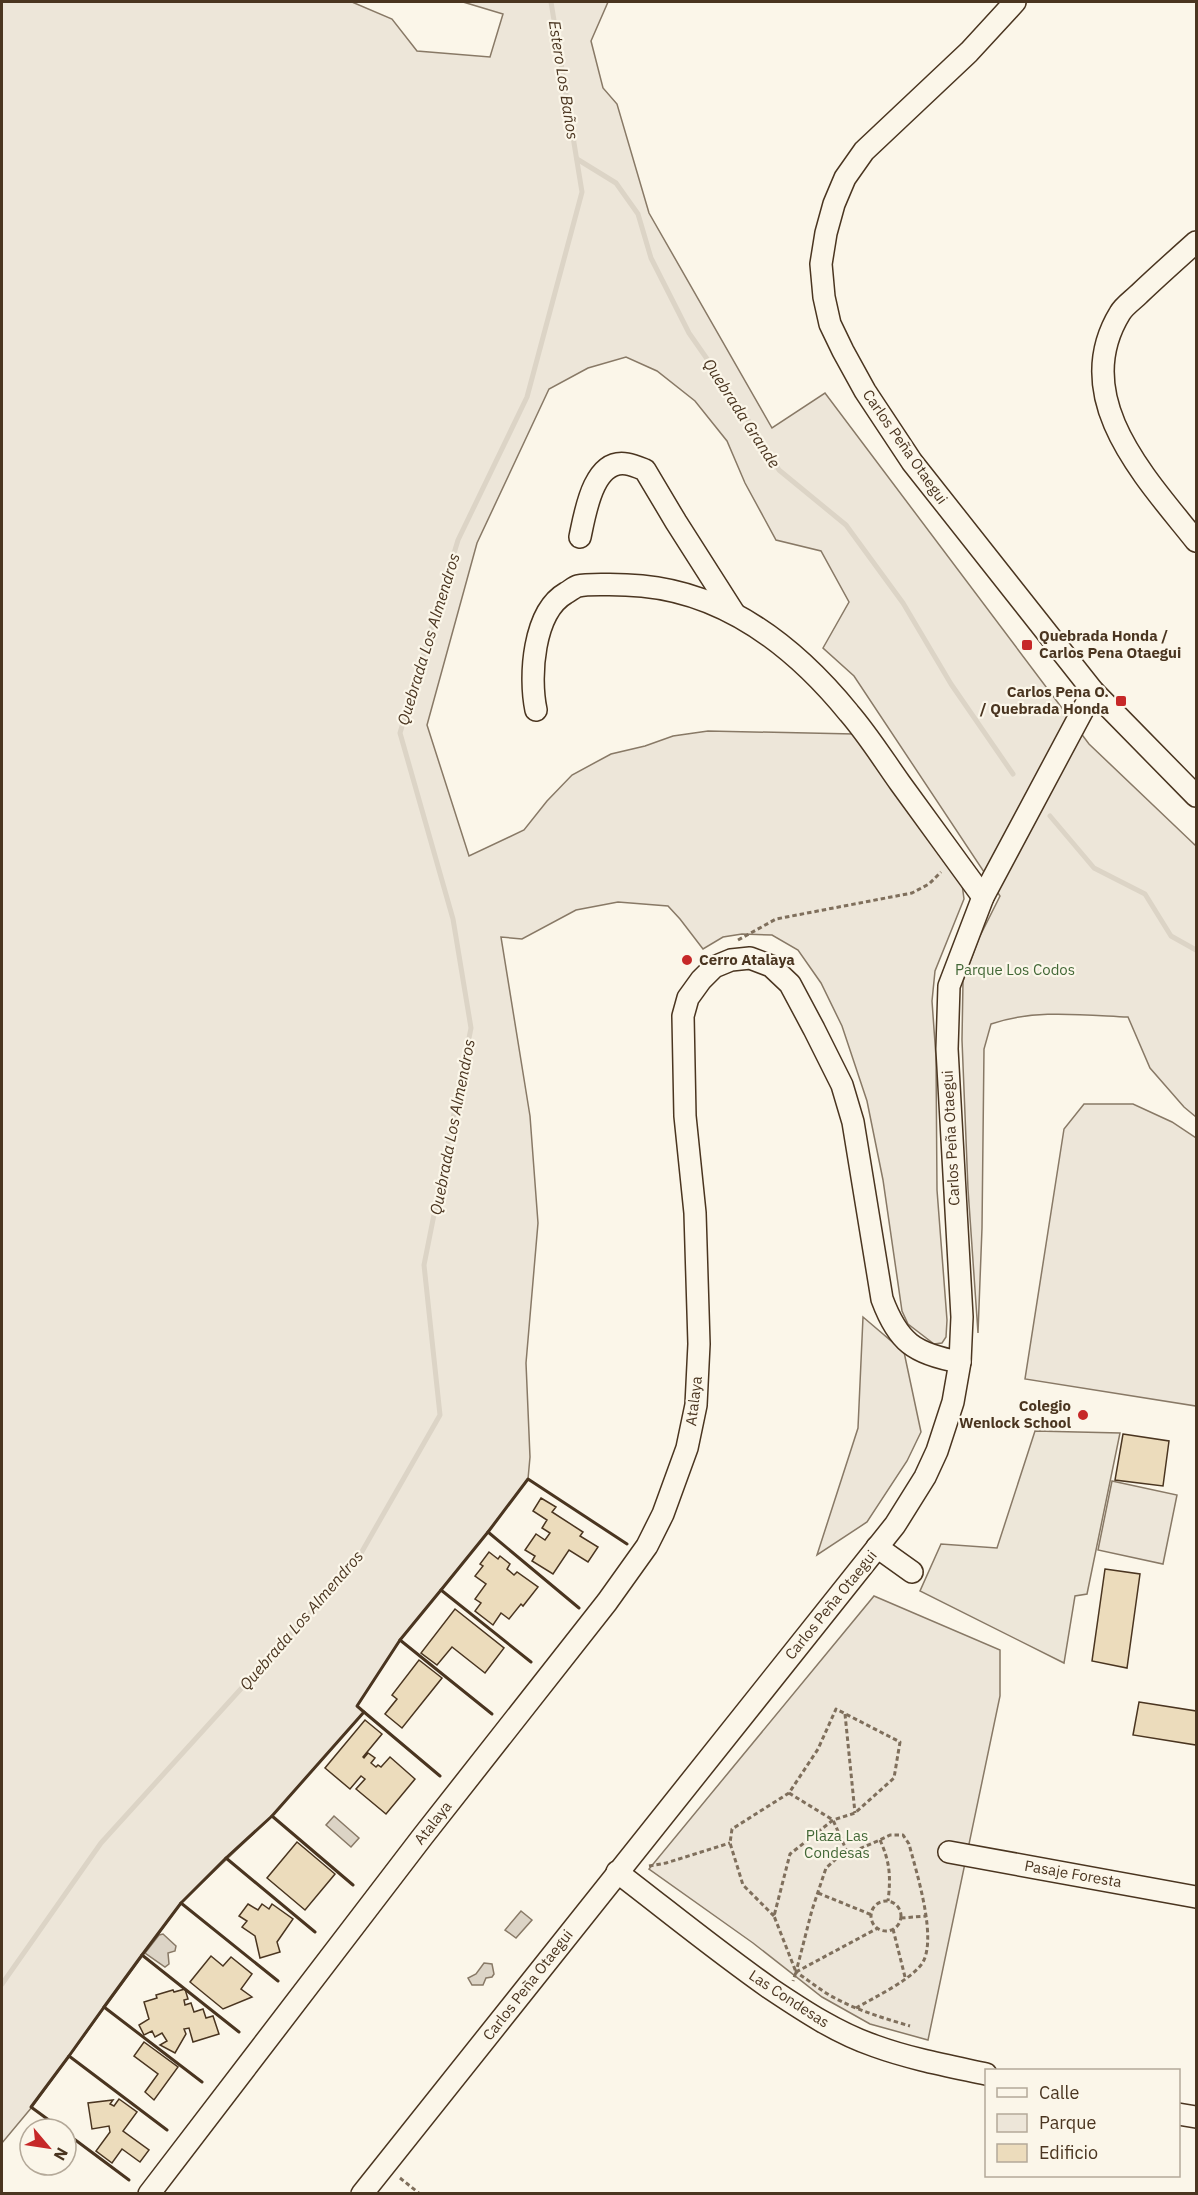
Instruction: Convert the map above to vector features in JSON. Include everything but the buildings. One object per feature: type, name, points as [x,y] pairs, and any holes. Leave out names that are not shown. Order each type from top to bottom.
[{"type":"street","name":"Carlos Peña Otaegui","points":[[367,2192],[384,2166],[911,1502],[937,1450],[953,1402],[960,1362],[961,1296],[947,1049],[949,986],[983,897],[1093,691],[912,462],[865,391],[830,324],[824,297],[821,264],[826,232],[834,204],[845,178],[864,151],[969,52],[1015,2]]},
{"type":"street","points":[[1197,242],[1121,311],[1104,345],[1101,381],[1112,420],[1137,467],[1197,541]]},
{"type":"street","points":[[580,537],[586,504],[598,480],[609,467],[625,463],[645,470],[734,613]]},
{"type":"street","points":[[536,710],[533,676],[538,634],[548,612],[561,596],[578,586],[633,585],[664,588],[698,598],[734,613],[759,629],[808,668],[850,713],[983,897]]},
{"type":"street","points":[[1093,691],[1197,796]]},
{"type":"street","name":"Atalaya","points":[[149,2193],[606,1602],[647,1546],[663,1514],[687,1448],[696,1405],[699,1344],[695,1213],[685,1116],[683,1016],[688,998],[714,967],[731,960],[750,958],[771,966],[790,984],[842,1085],[853,1122],[882,1299],[892,1324],[904,1340],[918,1349],[941,1359],[960,1362]]},
{"type":"street","points":[[877,1547],[912,1572]]},
{"type":"street","name":"Pasaje Foresta","points":[[949,1852],[1197,1897]]},
{"type":"street","name":"Las Condesas","points":[[618,1872],[744,1970],[835,2029],[874,2046],[930,2062],[985,2074]]},
{"type":"street","points":[[1180,2114],[1197,2117]]},
{"type":"path","points":[[733,944],[742,936],[776,919],[912,893],[929,884],[955,858]]},
{"type":"path","points":[[774,1916],[790,1854],[833,1820],[855,1813],[894,1778],[900,1742],[836,1709],[818,1749],[789,1793],[732,1830],[730,1843],[743,1885],[774,1916],[796,1972],[830,1996],[867,2013],[910,2026]]},
{"type":"path","points":[[845,1714],[855,1813]]},
{"type":"path","points":[[789,1793],[833,1820],[848,1854]]},
{"type":"path","points":[[786,1998],[796,1972],[826,1868],[836,1859],[890,1835],[903,1835],[909,1844],[927,1916],[927,1945],[922,1963],[906,1977],[856,2008]]},
{"type":"path","points":[[880,1840],[891,1877],[888,1901]]},
{"type":"path","points":[[618,1872],[666,1863],[730,1843]]},
{"type":"path","points":[[818,1893],[872,1915]]},
{"type":"path","points":[[888,1901],[897,1905],[901,1918],[897,1926],[888,1930],[878,1928],[874,1924],[872,1915],[876,1906],[888,1901]]},
{"type":"path","points":[[901,1918],[927,1916]]},
{"type":"path","points":[[796,1972],[878,1928]]},
{"type":"path","points":[[893,1929],[906,1977]]},
{"type":"path","points":[[384,2166],[420,2193]]},
{"type":"green space","name":"Parque Los Codos","points":[[2,2],[352,2],[392,19],[417,51],[490,57],[503,14],[463,2],[608,2],[591,41],[603,88],[617,104],[649,213],[772,428],[825,393],[1089,744],[1196,846],[1196,1117],[1184,1107],[1150,1068],[1128,1017],[1076,1014],[1041,1015],[1007,1019],[991,1024],[984,1049],[978,1333],[968,1189],[962,1040],[963,981],[979,938],[1000,896],[854,676],[823,648],[849,602],[821,551],[776,540],[745,483],[727,441],[695,401],[657,371],[626,357],[588,368],[549,389],[477,543],[427,725],[469,856],[524,830],[572,775],[611,754],[673,736],[708,731],[854,734],[962,884],[964,899],[935,971],[932,1001],[936,1057],[937,1190],[947,1320],[946,1337],[942,1343],[934,1344],[908,1324],[902,1311],[883,1180],[867,1101],[842,1026],[821,983],[798,950],[772,935],[742,934],[723,937],[703,949],[668,906],[618,902],[576,910],[522,939],[501,937],[530,1116],[538,1223],[526,1363],[530,1457],[528,1479],[400,1640],[357,1706],[364,1712],[272,1816],[181,1903],[32,2107],[24,2117],[18,2117],[18,2124],[2,2143]]},
{"type":"green space","points":[[1084,1104],[1133,1104],[1172,1122],[1196,1138],[1196,1406],[1025,1379],[1064,1129]]},
{"type":"green space","points":[[863,1317],[904,1352],[921,1432],[907,1461],[867,1522],[817,1555],[858,1428]]},
{"type":"green space","points":[[1112,1481],[1177,1495],[1163,1564],[1098,1550]]},
{"type":"green space","name":"Plaza Las Condesas","points":[[874,1596],[1000,1650],[1000,1696],[928,2040],[870,2024],[822,1997],[753,1943],[649,1869]]},
{"type":"shaded area","points":[[1035,1431],[1120,1433],[1087,1594],[1075,1596],[1064,1663],[920,1591],[941,1544],[997,1548]]},
{"type":"shaded area","points":[[334,1816],[359,1838],[351,1847],[326,1825]]},
{"type":"shaded area","points":[[521,1911],[532,1920],[516,1938],[505,1930]]},
{"type":"shaded area","points":[[163,1934],[176,1946],[175,1951],[168,1953],[169,1964],[165,1967],[145,1953],[159,1935]]},
{"type":"shaded area","points":[[484,1963],[492,1964],[494,1974],[486,1978],[483,1985],[472,1985],[468,1978],[476,1974]]},
{"type":"waterway","name":"Quebrada Los Almendros","points":[[2,1984],[101,1843],[356,1562],[440,1415],[424,1265],[471,1028],[453,919],[400,733],[458,540],[527,397],[582,192],[551,2]]},
{"type":"waterway","name":"Quebrada Grande","points":[[577,159],[616,183],[638,214],[651,258],[689,333],[737,402],[779,470],[846,525],[903,603],[951,684],[1013,774]]},
{"type":"waterway","name":"Quebrada Grande","points":[[1050,816],[1094,868],[1145,894],[1171,936],[1196,950]]},
{"type":"wall","points":[[488,1532],[528,1479],[627,1544]]},
{"type":"wall","points":[[441,1590],[488,1532],[579,1608]]},
{"type":"wall","points":[[400,1640],[441,1590],[531,1662]]},
{"type":"wall","points":[[364,1712],[357,1706],[400,1640],[492,1714]]},
{"type":"wall","points":[[353,1885],[272,1816],[364,1712],[440,1776]]},
{"type":"wall","points":[[272,1816],[226,1858],[315,1932]]},
{"type":"wall","points":[[226,1858],[181,1903],[278,1981]]},
{"type":"wall","points":[[181,1903],[142,1955],[239,2032]]},
{"type":"wall","points":[[142,1955],[104,2007],[202,2082]]},
{"type":"wall","points":[[104,2007],[69,2056],[167,2130]]},
{"type":"wall","points":[[45,2117],[31,2107],[69,2056]]},
{"type":"wall","points":[[78,2142],[129,2180]]},
{"type":"place","name":"Quebrada Honda / Carlos Pena Otaegui","points":[[1027,645]]},
{"type":"place","name":"Carlos Pena O. / Quebrada Honda","points":[[1121,701]]},
{"type":"place","name":"Cerro Atalaya","points":[[687,960]]},
{"type":"place","name":"Colegio Wenlock School","points":[[1083,1415]]},
{"type":"water label","name":"Estero Los Baños","points":[[564,80]]}]
